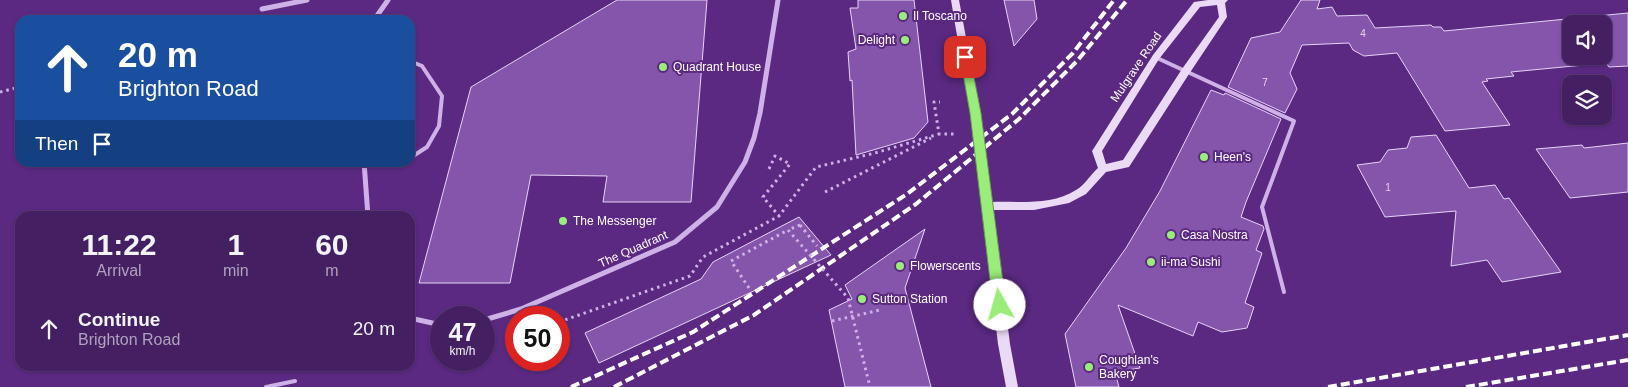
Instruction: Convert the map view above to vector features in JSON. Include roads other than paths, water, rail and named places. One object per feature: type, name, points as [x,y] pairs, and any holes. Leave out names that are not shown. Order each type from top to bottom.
[{"type":"street","points":[[262,9],[307,0]]},
{"type":"street","points":[[378,15],[388,0]]},
{"type":"street","name":"The Quadrant","points":[[495,317],[521,309],[675,242],[717,207],[745,162],[754,138],[760,113],[778,0]]},
{"type":"street","points":[[955,0],[975,113],[1004,344],[1012,387]]},
{"type":"street","name":"Mulgrave Road","points":[[1222,1],[1223,17],[1201,46],[1126,164],[1104,169],[1097,151],[1156,57],[1197,4],[1222,1]]},
{"type":"street","points":[[364,167],[368,211]]},
{"type":"street","points":[[987,206],[1062,201],[1079,194],[1090,186],[1104,169]]},
{"type":"street","points":[[415,319],[430,323]]},
{"type":"lane","points":[[1156,57],[1294,121],[1262,207],[1284,292]]},
{"type":"lane","points":[[415,63],[422,66],[442,96],[439,126],[427,147],[415,155]]},
{"type":"lane","points":[[266,387],[295,382]]},
{"type":"railway","points":[[571,387],[693,332],[907,194],[1012,114],[1073,53],[1114,0]]},
{"type":"railway","points":[[614,387],[754,315],[916,204],[1019,119],[1078,60],[1127,0]]},
{"type":"railway","points":[[1328,387],[1628,335]]},
{"type":"railway","points":[[1466,387],[1628,360]]},
{"type":"place","name":"Il Toscano","points":[[903,16]]},
{"type":"place","name":"Delight","points":[[905,40]]},
{"type":"place","name":"Quadrant House","points":[[663,67]]},
{"type":"place","name":"Heen's","points":[[1204,157]]},
{"type":"place","name":"The Messenger","points":[[563,221]]},
{"type":"place","name":"Casa Nostra","points":[[1171,235]]},
{"type":"place","name":"ii-ma Sushi","points":[[1151,262]]},
{"type":"place","name":"Flowerscents","points":[[900,266]]},
{"type":"place","name":"Sutton Station","points":[[862,299]]},
{"type":"place","name":"Coughlan's Bakery","points":[[1089,367]]}]
